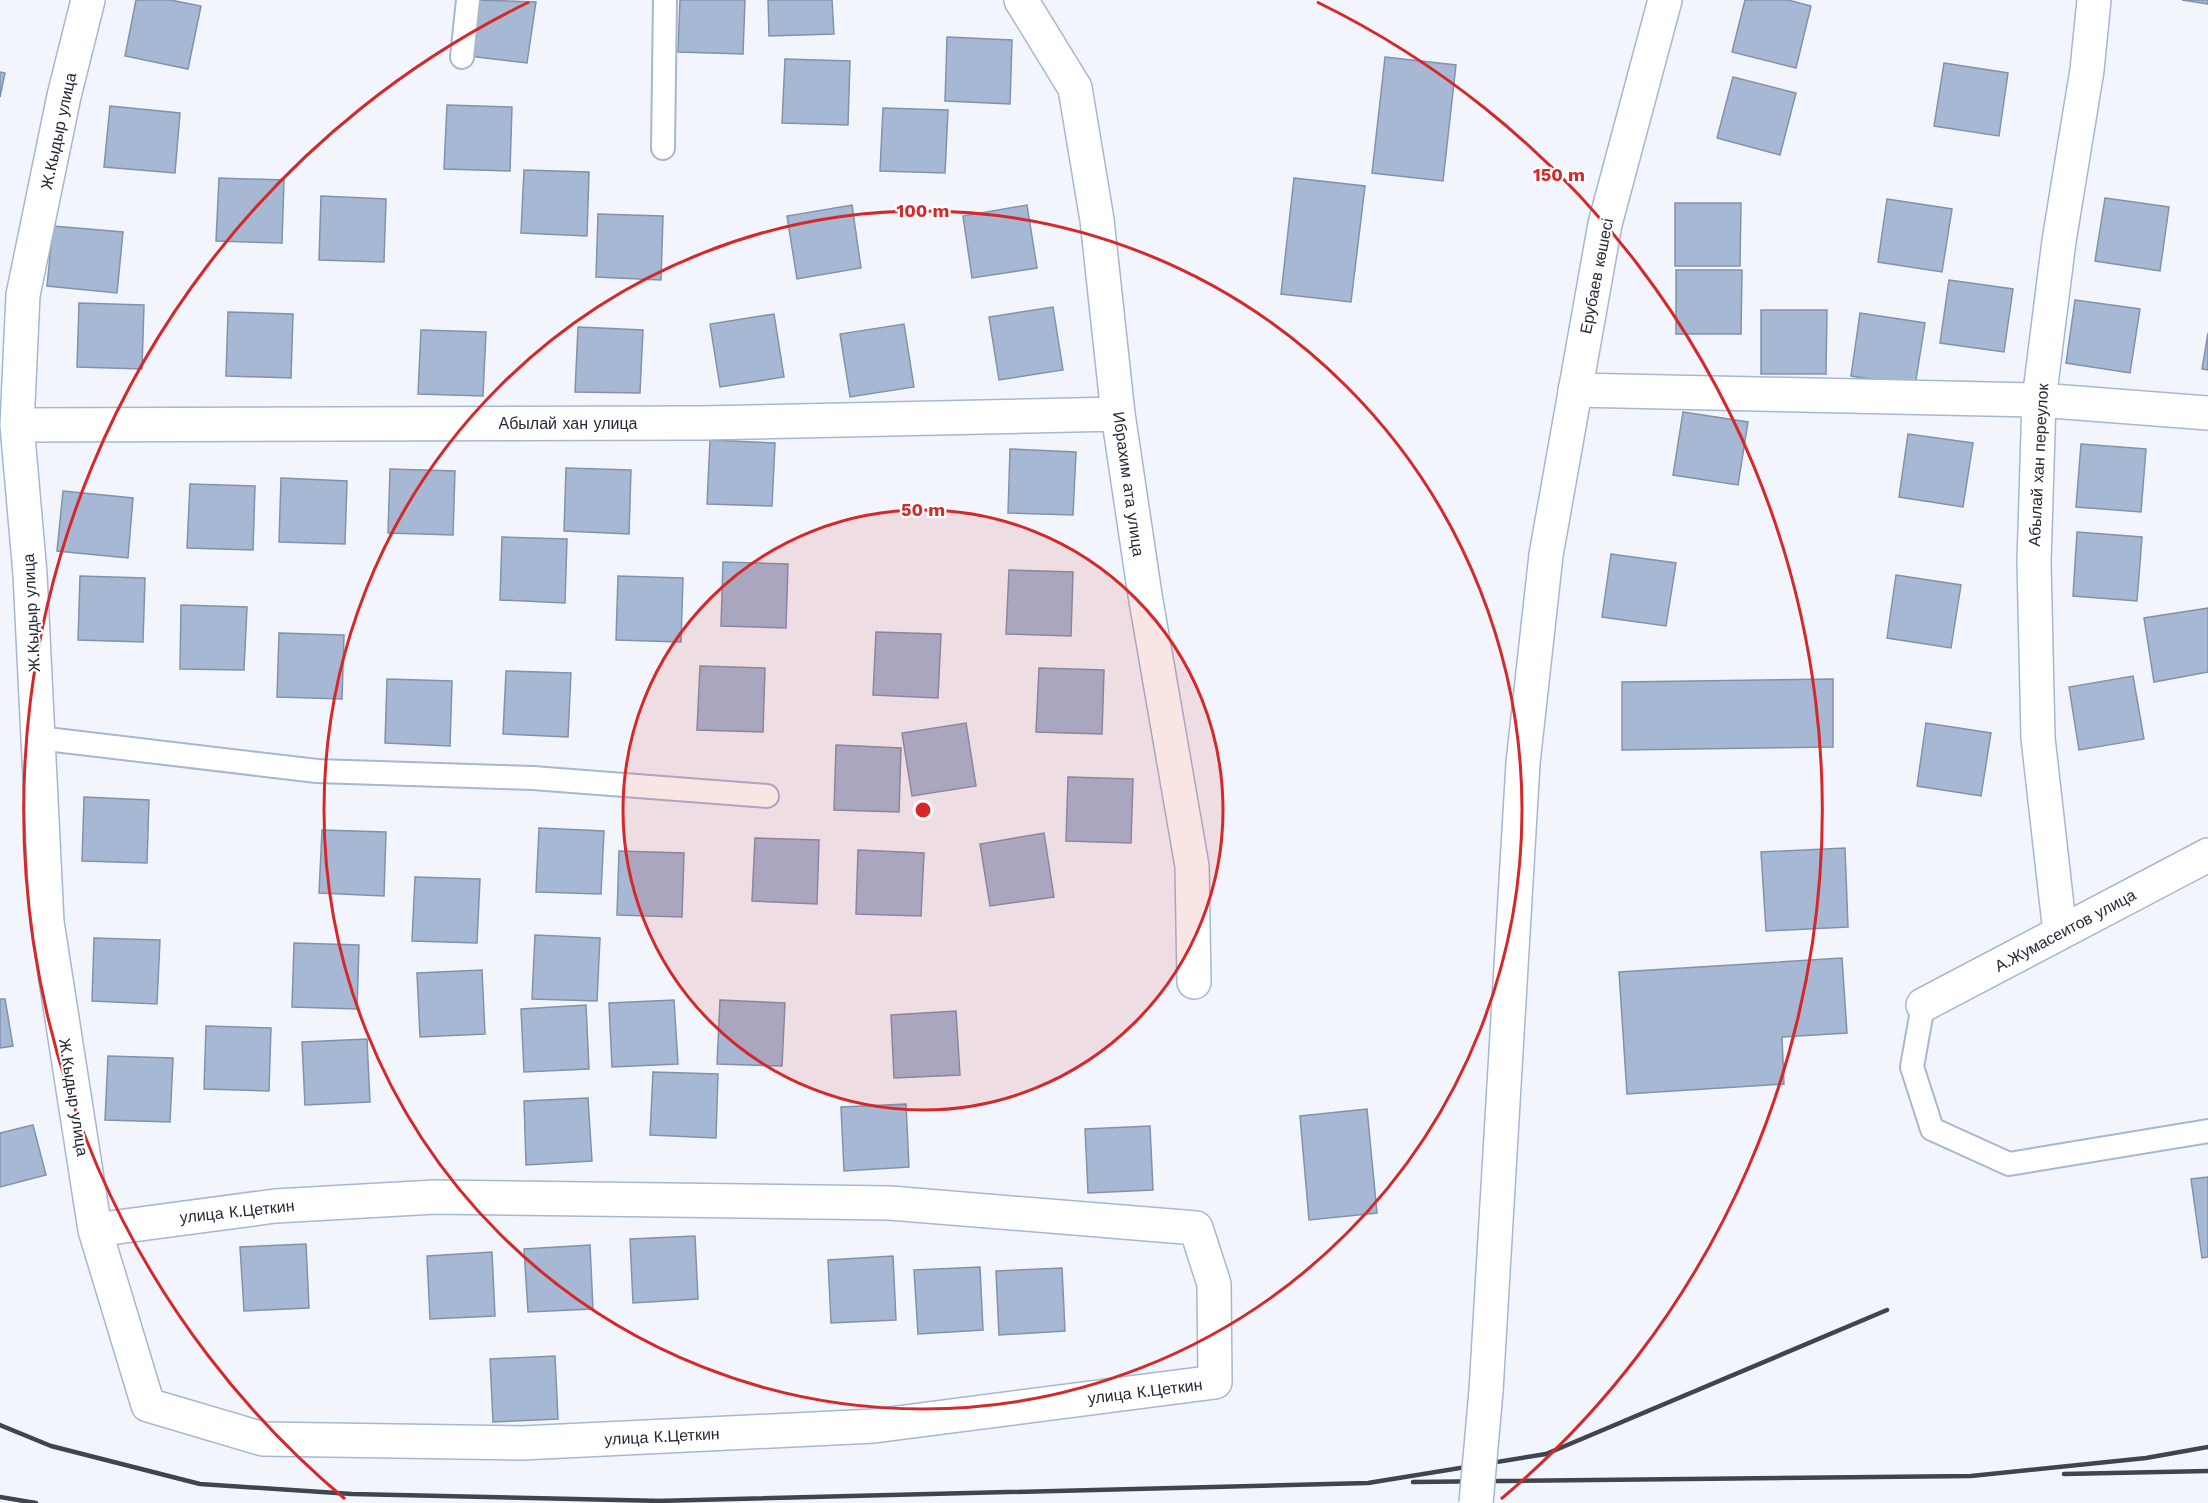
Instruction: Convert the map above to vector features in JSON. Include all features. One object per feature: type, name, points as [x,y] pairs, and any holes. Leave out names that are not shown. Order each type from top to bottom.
[{"type":"street","name":"Ж.Кыдыр улица","points":[[88,0],[64,96],[22,295],[10,341],[30,574],[47,922],[95,1230]]},
{"type":"street","name":"Ибрахим ата улица","points":[[1021,0],[1075,88],[1096,220],[1118,414],[1145,595],[1192,866],[1194,982]]},
{"type":"street","name":"Ерубаев көшесі","points":[[1476,1503],[1486,1391],[1523,763],[1546,555],[1605,224],[1665,0]]},
{"type":"street","name":"Абылай хан переулок","points":[[2060,933],[2038,738],[2034,562],[2039,400],[2059,241],[2087,70],[2094,0]]},
{"type":"street","points":[[1575,390],[2039,400],[2208,413]]},
{"type":"street","name":"Абылай хан улица","points":[[17,425],[702,423],[1118,414]]},
{"type":"street","name":"А.Жумасеитов улица","points":[[1923,1005],[2208,855]]},
{"type":"street","name":"улица К.Цеткин","points":[[435,1197],[890,1203],[1196,1228],[1214,1284],[1215,1382],[874,1426],[522,1443],[263,1439],[148,1405],[95,1230],[275,1206],[435,1197]]},
{"type":"lane","points":[[462,57],[468,0]]},
{"type":"lane","points":[[663,148],[665,0]]},
{"type":"lane","points":[[38,738],[317,771],[533,778],[767,796]]},
{"type":"lane","points":[[1923,1005],[1912,1067],[1932,1130],[1970,1147],[2009,1164],[2208,1131]]},
{"type":"building","points":[[136,0],[170,0],[201,6],[188,69],[125,56]]},
{"type":"building","points":[[477,0],[536,2],[527,63],[469,56]]},
{"type":"building","points":[[680,0],[745,0],[743,54],[678,52]]},
{"type":"building","points":[[768,0],[832,0],[834,34],[769,36]]},
{"type":"building","points":[[1745,0],[1788,0],[1811,6],[1796,68],[1732,52]]},
{"type":"building","points":[[2182,0],[2208,0],[2208,4]]},
{"type":"building","points":[[947,37],[1012,40],[1010,104],[945,101]]},
{"type":"building","points":[[1385,57],[1456,65],[1443,181],[1372,173]]},
{"type":"building","points":[[785,59],[850,61],[848,125],[782,123]]},
{"type":"building","points":[[1944,63],[2008,73],[1999,136],[1934,126]]},
{"type":"building","points":[[0,72],[5,73],[0,97]]},
{"type":"building","points":[[1733,77],[1796,93],[1780,155],[1717,138]]},
{"type":"building","points":[[447,105],[512,107],[510,171],[444,169]]},
{"type":"building","points":[[110,106],[180,113],[175,173],[104,167]]},
{"type":"building","points":[[883,108],[948,110],[945,173],[880,171]]},
{"type":"building","points":[[524,170],[589,172],[587,236],[521,233]]},
{"type":"building","points":[[219,178],[284,180],[282,243],[216,241]]},
{"type":"building","points":[[1294,178],[1365,186],[1351,302],[1281,294]]},
{"type":"building","points":[[321,196],[386,199],[384,262],[319,260]]},
{"type":"building","points":[[2105,198],[2169,207],[2160,271],[2095,261]]},
{"type":"building","points":[[1887,199],[1952,209],[1942,272],[1878,262]]},
{"type":"building","points":[[1675,203],[1741,203],[1740,266],[1675,266]]},
{"type":"building","points":[[852,205],[861,268],[797,279],[787,216]]},
{"type":"building","points":[[1027,205],[1037,268],[972,278],[963,216]]},
{"type":"building","points":[[598,214],[663,216],[661,280],[596,277]]},
{"type":"building","points":[[53,226],[123,232],[117,293],[47,286]]},
{"type":"building","points":[[1676,270],[1742,270],[1741,334],[1676,334]]},
{"type":"building","points":[[1949,280],[2013,289],[2004,352],[1940,343]]},
{"type":"building","points":[[2075,300],[2140,309],[2130,373],[2066,363]]},
{"type":"building","points":[[79,303],[144,305],[142,369],[77,367]]},
{"type":"building","points":[[1053,307],[1063,370],[999,380],[989,317]]},
{"type":"building","points":[[1761,310],[1827,310],[1826,374],[1761,374]]},
{"type":"building","points":[[228,312],[293,314],[291,378],[226,376]]},
{"type":"building","points":[[1860,313],[1925,323],[1915,386],[1851,376]]},
{"type":"building","points":[[774,314],[784,377],[720,387],[710,324]]},
{"type":"building","points":[[904,324],[914,387],[850,397],[840,334]]},
{"type":"building","points":[[578,327],[643,330],[640,393],[575,392]]},
{"type":"building","points":[[421,330],[486,332],[483,396],[418,394]]},
{"type":"building","points":[[2208,333],[2208,370],[2202,369]]},
{"type":"building","points":[[1683,412],[1748,422],[1738,485],[1673,475]]},
{"type":"building","points":[[1908,434],[1973,443],[1963,507],[1899,497]]},
{"type":"building","points":[[710,440],[775,443],[772,506],[707,504]]},
{"type":"building","points":[[2081,444],[2146,449],[2141,512],[2076,507]]},
{"type":"building","points":[[1010,449],[1076,452],[1073,515],[1008,513]]},
{"type":"building","points":[[566,468],[631,470],[629,534],[564,531]]},
{"type":"building","points":[[390,469],[455,471],[453,535],[388,533]]},
{"type":"building","points":[[281,478],[347,481],[345,544],[279,542]]},
{"type":"building","points":[[190,484],[255,486],[253,550],[187,548]]},
{"type":"building","points":[[63,491],[133,498],[128,558],[57,551]]},
{"type":"building","points":[[2077,532],[2142,537],[2137,601],[2073,596]]},
{"type":"building","points":[[502,537],[567,539],[565,603],[500,600]]},
{"type":"building","points":[[1611,554],[1676,563],[1666,626],[1602,617]]},
{"type":"building","points":[[723,562],[788,564],[786,628],[721,626]]},
{"type":"building","points":[[1009,570],[1073,572],[1071,636],[1006,634]]},
{"type":"building","points":[[1896,575],[1961,585],[1951,648],[1887,638]]},
{"type":"building","points":[[80,576],[145,578],[143,642],[78,640]]},
{"type":"building","points":[[618,576],[683,578],[681,642],[616,640]]},
{"type":"building","points":[[181,605],[247,607],[244,670],[180,669]]},
{"type":"building","points":[[2208,608],[2208,672],[2154,682],[2144,618]]},
{"type":"building","points":[[876,632],[941,634],[938,698],[873,695]]},
{"type":"building","points":[[279,633],[344,635],[342,699],[277,697]]},
{"type":"building","points":[[700,666],[765,668],[763,732],[697,730]]},
{"type":"building","points":[[1039,668],[1104,670],[1102,734],[1036,732]]},
{"type":"building","points":[[506,671],[571,673],[568,737],[503,734]]},
{"type":"building","points":[[2133,676],[2144,739],[2079,750],[2069,687]]},
{"type":"building","points":[[387,679],[452,681],[450,746],[385,743]]},
{"type":"building","points":[[1833,679],[1833,747],[1622,750],[1622,682]]},
{"type":"building","points":[[966,723],[976,786],[912,796],[902,733]]},
{"type":"building","points":[[1926,723],[1991,733],[1981,796],[1917,786]]},
{"type":"building","points":[[836,745],[901,748],[899,812],[834,810]]},
{"type":"building","points":[[1068,777],[1133,779],[1131,843],[1066,841]]},
{"type":"building","points":[[84,797],[149,800],[147,863],[82,861]]},
{"type":"building","points":[[539,828],[604,831],[601,894],[536,892]]},
{"type":"building","points":[[322,830],[386,832],[384,896],[319,893]]},
{"type":"building","points":[[1044,833],[1054,897],[990,906],[980,844]]},
{"type":"building","points":[[755,838],[819,840],[817,904],[752,901]]},
{"type":"building","points":[[1845,848],[1848,927],[1766,931],[1761,852]]},
{"type":"building","points":[[858,850],[924,853],[921,916],[856,914]]},
{"type":"building","points":[[619,851],[684,853],[682,917],[617,915]]},
{"type":"building","points":[[415,877],[480,879],[477,943],[412,941]]},
{"type":"building","points":[[535,935],[600,938],[597,1001],[532,999]]},
{"type":"building","points":[[94,938],[160,940],[157,1004],[92,1001]]},
{"type":"building","points":[[294,943],[359,945],[357,1009],[292,1007]]},
{"type":"building","points":[[1842,958],[1847,1033],[1782,1037],[1784,1084],[1627,1094],[1619,972]]},
{"type":"building","points":[[482,970],[485,1034],[420,1037],[417,973]]},
{"type":"building","points":[[0,999],[5,999],[13,1046],[0,1048]]},
{"type":"building","points":[[674,1000],[678,1064],[612,1067],[609,1003]]},
{"type":"building","points":[[720,1000],[785,1003],[782,1066],[717,1064]]},
{"type":"building","points":[[586,1005],[589,1069],[524,1072],[521,1009]]},
{"type":"building","points":[[956,1011],[960,1075],[894,1078],[891,1015]]},
{"type":"building","points":[[206,1026],[271,1028],[269,1091],[204,1089]]},
{"type":"building","points":[[367,1039],[370,1102],[305,1105],[302,1042]]},
{"type":"building","points":[[108,1056],[173,1058],[170,1122],[105,1120]]},
{"type":"building","points":[[653,1072],[718,1074],[716,1138],[650,1135]]},
{"type":"building","points":[[588,1098],[592,1161],[526,1165],[524,1101]]},
{"type":"building","points":[[906,1104],[909,1167],[844,1171],[841,1107]]},
{"type":"building","points":[[1367,1109],[1377,1213],[1309,1220],[1300,1116]]},
{"type":"building","points":[[33,1125],[46,1175],[0,1187],[0,1133]]},
{"type":"building","points":[[1150,1126],[1153,1190],[1088,1193],[1085,1129]]},
{"type":"building","points":[[2208,1177],[2208,1257],[2202,1258],[2191,1179]]},
{"type":"building","points":[[695,1236],[698,1299],[633,1303],[630,1239]]},
{"type":"building","points":[[306,1244],[309,1308],[244,1311],[240,1247]]},
{"type":"building","points":[[590,1245],[593,1309],[528,1312],[524,1249]]},
{"type":"building","points":[[492,1252],[495,1316],[430,1319],[427,1256]]},
{"type":"building","points":[[893,1256],[896,1320],[831,1323],[828,1260]]},
{"type":"building","points":[[980,1267],[983,1330],[918,1334],[914,1270]]},
{"type":"building","points":[[1062,1268],[1065,1331],[999,1335],[996,1271]]},
{"type":"building","points":[[555,1356],[558,1419],[493,1422],[490,1359]]},
{"type":"railway","points":[[656,1501],[1368,1483],[1546,1454],[1887,1310]]},
{"type":"railway","points":[[0,1425],[51,1446],[200,1484],[352,1494],[663,1501]]},
{"type":"railway","points":[[1413,1482],[1971,1476],[2146,1458],[2208,1447]]},
{"type":"railway","points":[[2064,1474],[2208,1471]]},
{"type":"railway","points":[[0,1497],[36,1503]]}]
